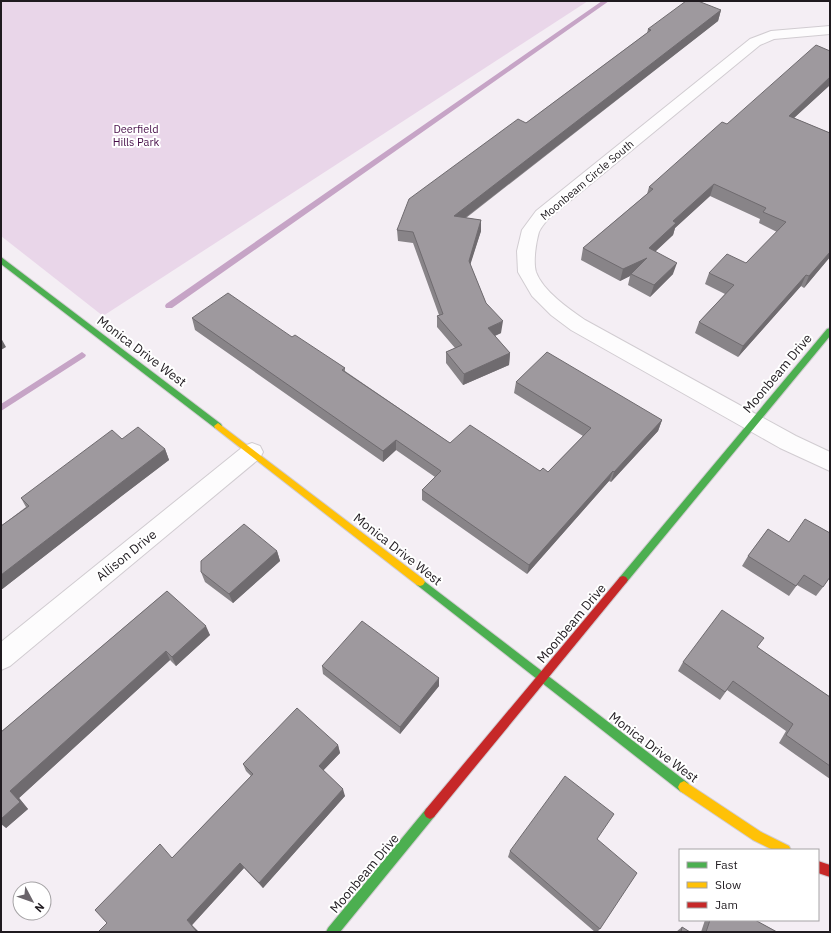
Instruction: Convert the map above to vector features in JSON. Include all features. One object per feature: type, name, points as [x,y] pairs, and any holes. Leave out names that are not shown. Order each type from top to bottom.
[{"type":"street","name":"Moonbeam Circle South","points":[[830,30],[771,35],[755,42],[542,215],[531,230],[526,251],[527,272],[539,291],[558,310],[578,325],[752,423],[801,449],[830,462]]},
{"type":"street","name":"Monica Drive West","points":[[1,260],[252,452],[683,786],[757,836],[783,849]]},
{"type":"street","name":"Moonbeam Drive","points":[[332,932],[752,423],[830,331]]},
{"type":"street","name":"Allison Drive","points":[[1,658],[252,452]]},
{"type":"street","points":[[819,867],[830,871]]},
{"type":"green space","name":"Deerfield Hills Park","points":[[1,1],[588,1],[103,316],[1,236]]},
{"type":"building","points":[[686,1],[698,1],[721,10],[454,216],[481,220],[469,261],[486,303],[503,321],[488,328],[510,353],[464,374],[446,352],[462,345],[437,316],[443,314],[413,232],[397,230],[409,199],[518,119],[526,123],[651,30],[648,29]]},
{"type":"building","points":[[816,45],[830,51],[830,77],[789,116],[830,133],[830,252],[809,276],[806,275],[743,346],[699,322],[734,285],[709,273],[727,254],[746,263],[786,222],[763,212],[766,208],[714,184],[673,221],[676,223],[649,248],[677,263],[654,285],[631,274],[647,258],[623,269],[583,248],[653,189],[649,187],[722,122],[727,124]]},
{"type":"building","points":[[228,293],[292,337],[295,335],[345,368],[342,370],[450,443],[470,425],[540,471],[543,468],[548,472],[591,428],[516,382],[547,352],[662,420],[614,472],[613,471],[529,565],[422,490],[441,471],[396,440],[383,451],[192,318]]},
{"type":"building","points":[[138,427],[165,449],[1,575],[1,526],[29,506],[21,498],[112,430],[122,439]]},
{"type":"building","points":[[805,519],[830,533],[830,577],[823,587],[804,575],[796,586],[748,556],[768,529],[789,542]]},
{"type":"building","points":[[244,524],[277,551],[229,594],[201,572],[201,561]]},
{"type":"building","points":[[167,591],[206,626],[172,657],[166,651],[10,791],[20,802],[1,819],[1,732]]},
{"type":"building","points":[[722,610],[764,638],[757,647],[830,697],[830,766],[786,735],[793,724],[733,681],[725,692],[683,662]]},
{"type":"building","points":[[362,621],[439,678],[400,727],[322,666]]},
{"type":"building","points":[[297,708],[338,745],[319,766],[343,789],[259,883],[240,863],[187,920],[197,932],[98,932],[107,923],[95,910],[160,844],[172,858],[253,774],[243,764]]},
{"type":"building","points":[[565,776],[614,814],[597,839],[637,873],[600,929],[510,851]]},
{"type":"building","points":[[710,921],[757,921],[777,932],[706,932]]},
{"type":"building","points":[[682,927],[690,932],[681,932]]},
{"type":"waterway","points":[[169,306],[606,1]]},
{"type":"waterway","points":[[1,408],[82,355]]},
{"type":"traffic: fast","points":[[1,260],[218,426]]},
{"type":"traffic: fast","points":[[623,580],[830,331]]},
{"type":"traffic: fast","points":[[420,582],[684,787]]},
{"type":"traffic: fast","points":[[332,932],[430,813]]},
{"type":"traffic: slow","points":[[218,426],[420,582]]},
{"type":"traffic: slow","points":[[684,787],[757,836],[783,849]]},
{"type":"traffic: jam","points":[[430,813],[623,580]]},
{"type":"traffic: jam","points":[[819,867],[830,871]]}]
